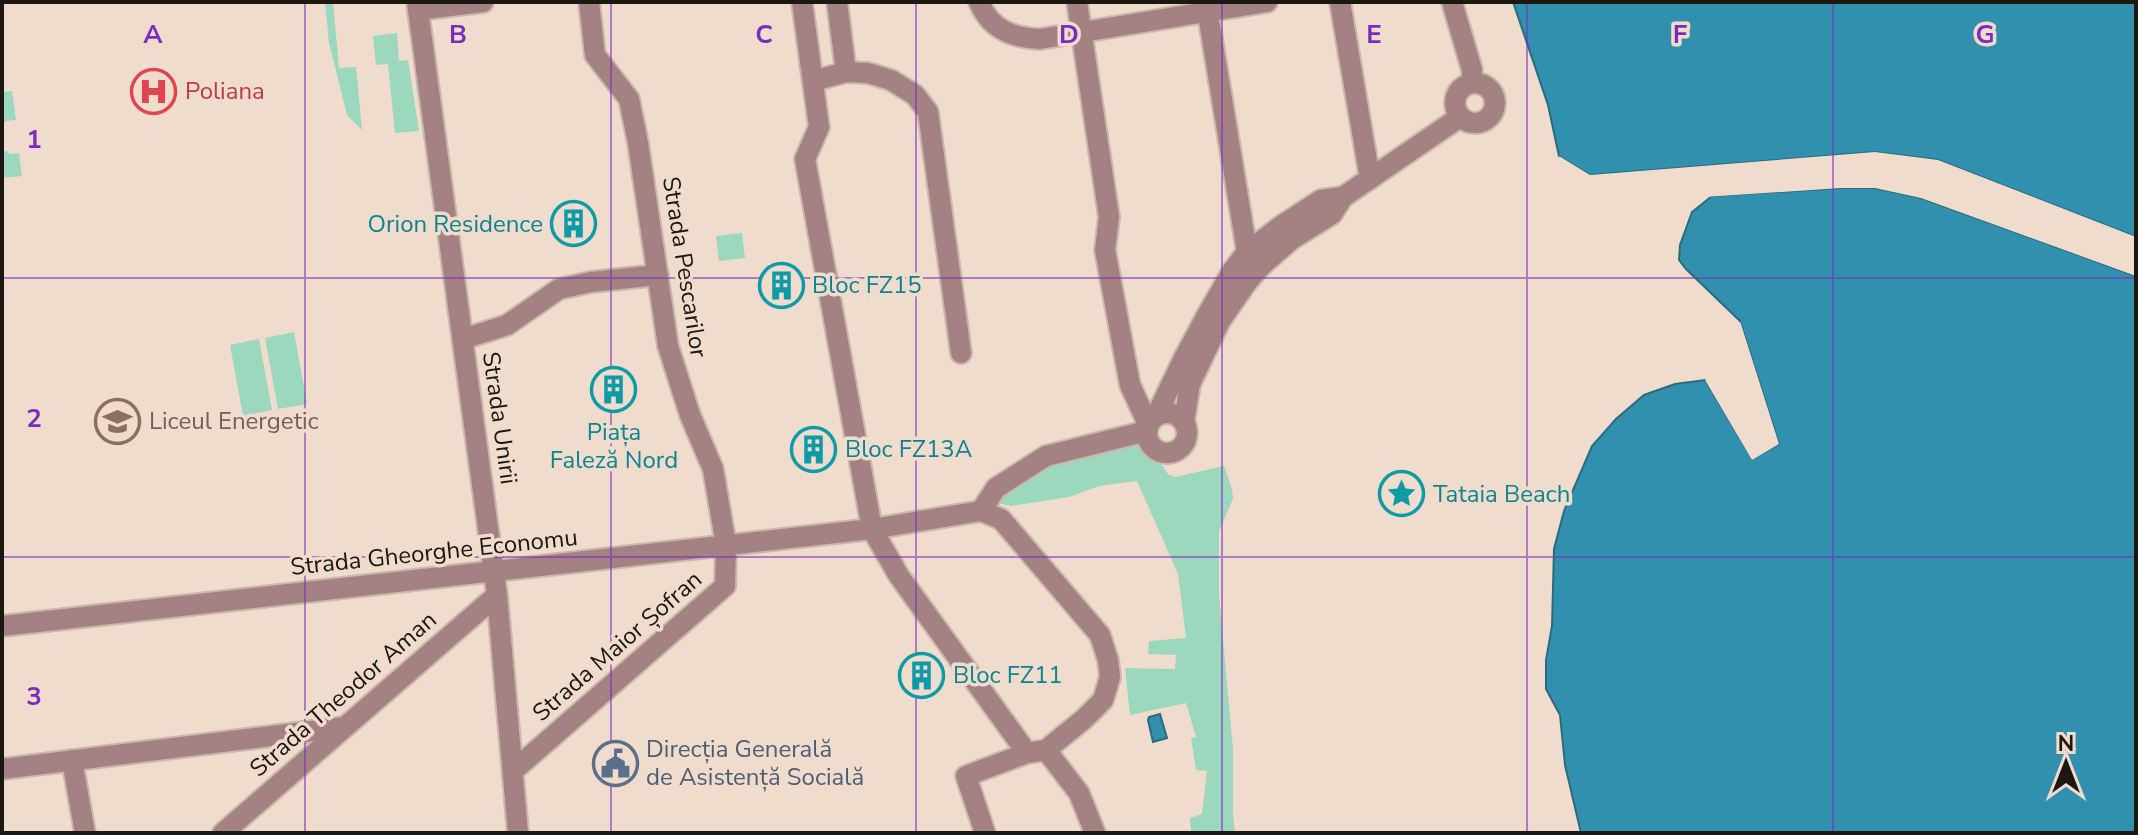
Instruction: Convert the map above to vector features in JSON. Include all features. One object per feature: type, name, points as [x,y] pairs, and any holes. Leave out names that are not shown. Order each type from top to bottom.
[{"type":"street","name":"Strada Unirii","points":[[483,2],[417,6],[497,595],[518,833]]},
{"type":"street","name":"Strada Pescarilor","points":[[589,2],[595,55],[629,99],[668,346],[689,412],[713,469],[726,545]]},
{"type":"street","points":[[802,2],[819,127],[805,159],[872,529],[899,576],[1036,752],[1079,793],[1095,833]]},
{"type":"street","points":[[837,2],[846,72]]},
{"type":"street","points":[[979,2],[996,28],[1021,38],[1040,39],[1207,7],[1267,2]]},
{"type":"street","points":[[1077,2],[1109,217],[1105,250],[1130,385],[1150,424]]},
{"type":"street","points":[[1340,2],[1370,179]]},
{"type":"street","points":[[1452,2],[1472,70],[1472,83]]},
{"type":"street","points":[[1207,7],[1247,252]]},
{"type":"street","points":[[813,81],[846,72],[868,73],[891,80],[915,95],[928,112],[961,353]]},
{"type":"street","points":[[1472,83],[1489,90],[1494,107],[1488,118],[1471,123],[1460,117],[1455,106],[1461,89],[1472,83]]},
{"type":"street","points":[[1184,422],[1190,384],[1220,321],[1261,266],[1292,239],[1332,214],[1343,197],[1460,117]]},
{"type":"street","points":[[981,511],[996,488],[1046,456],[1150,424],[1167,413],[1184,422],[1187,429],[1185,442],[1175,452],[1155,449],[1147,438],[1150,424],[1233,270],[1247,252],[1281,226],[1321,200],[1343,197]]},
{"type":"street","points":[[463,339],[507,325],[559,289],[591,282],[658,275]]},
{"type":"street","points":[[872,529],[981,511],[1001,519],[1100,635],[1110,677],[1103,700],[1084,719],[1036,752],[966,776],[985,833]]},
{"type":"street","name":"Strada Gheorghe Economu","points":[[2,626],[872,529]]},
{"type":"street","name":"Strada Maior Șofran","points":[[513,771],[725,586],[726,545]]},
{"type":"street","name":"Strada Theodor Aman","points":[[223,833],[497,595]]},
{"type":"street","points":[[2,769],[345,727]]},
{"type":"street","points":[[72,760],[85,833]]},
{"type":"green space","points":[[325,2],[333,2],[339,68],[356,67],[362,130],[347,115],[329,43]]},
{"type":"green space","points":[[397,33],[399,61],[408,60],[419,131],[395,133],[388,64],[376,65],[373,36]]},
{"type":"green space","points":[[12,91],[16,120],[5,121],[2,125],[2,92]]},
{"type":"green space","points":[[8,151],[9,154],[19,153],[22,176],[2,178],[2,152]]},
{"type":"green space","points":[[742,233],[745,258],[719,261],[716,236]]},
{"type":"green space","points":[[294,332],[307,404],[278,409],[265,338]]},
{"type":"green space","points":[[259,339],[272,410],[243,416],[230,345]]},
{"type":"green space","points":[[1131,441],[1153,452],[1168,474],[1175,477],[1224,466],[1232,489],[1233,499],[1219,531],[1219,595],[1233,749],[1235,833],[1191,833],[1190,818],[1202,814],[1207,771],[1196,770],[1191,738],[1196,737],[1186,703],[1130,715],[1125,668],[1175,669],[1176,655],[1148,654],[1149,641],[1186,638],[1178,574],[1137,481],[1099,486],[1069,497],[1011,506],[997,503],[1008,491],[1040,470],[1077,455]]},
{"type":"water","points":[[1513,2],[2136,2],[2136,237],[1938,160],[1875,152],[1590,175],[1559,156],[1548,105]]},
{"type":"water","points":[[1875,188],[1921,198],[2136,276],[2136,833],[1581,833],[1565,765],[1560,715],[1546,689],[1554,549],[1564,511],[1592,446],[1616,419],[1644,395],[1675,384],[1705,380],[1752,459],[1779,444],[1740,321],[1686,269],[1679,260],[1680,245],[1692,212],[1712,196]]},
{"type":"water","points":[[1160,714],[1167,738],[1153,742],[1148,720]]},
{"type":"pier","points":[[1875,152],[1938,160],[2136,237],[2136,241],[1937,164],[1875,156],[1590,179],[1560,162],[1559,156],[1590,175]]},
{"type":"pier","points":[[1875,184],[1923,194],[2136,272],[2136,276],[1921,198],[1875,188],[1704,197],[1711,192]]},
{"type":"pier","points":[[1740,321],[1779,444],[1752,460],[1705,380],[1708,378],[1754,454],[1774,442],[1738,331]]},
{"type":"place","name":"Poliana","points":[[154,91]]},
{"type":"place","name":"Orion Residence","points":[[574,224]]},
{"type":"place","name":"Bloc FZ15","points":[[781,285]]},
{"type":"place","name":"Piața Faleză Nord","points":[[614,390]]},
{"type":"place","name":"Liceul Energetic","points":[[118,421]]},
{"type":"place","name":"Bloc FZ13A","points":[[814,449]]},
{"type":"place","name":"Tataia Beach","points":[[1402,494]]},
{"type":"place","name":"Bloc FZ11","points":[[922,675]]},
{"type":"place","name":"Direcția Generală de Asistență Socială","points":[[615,763]]}]
